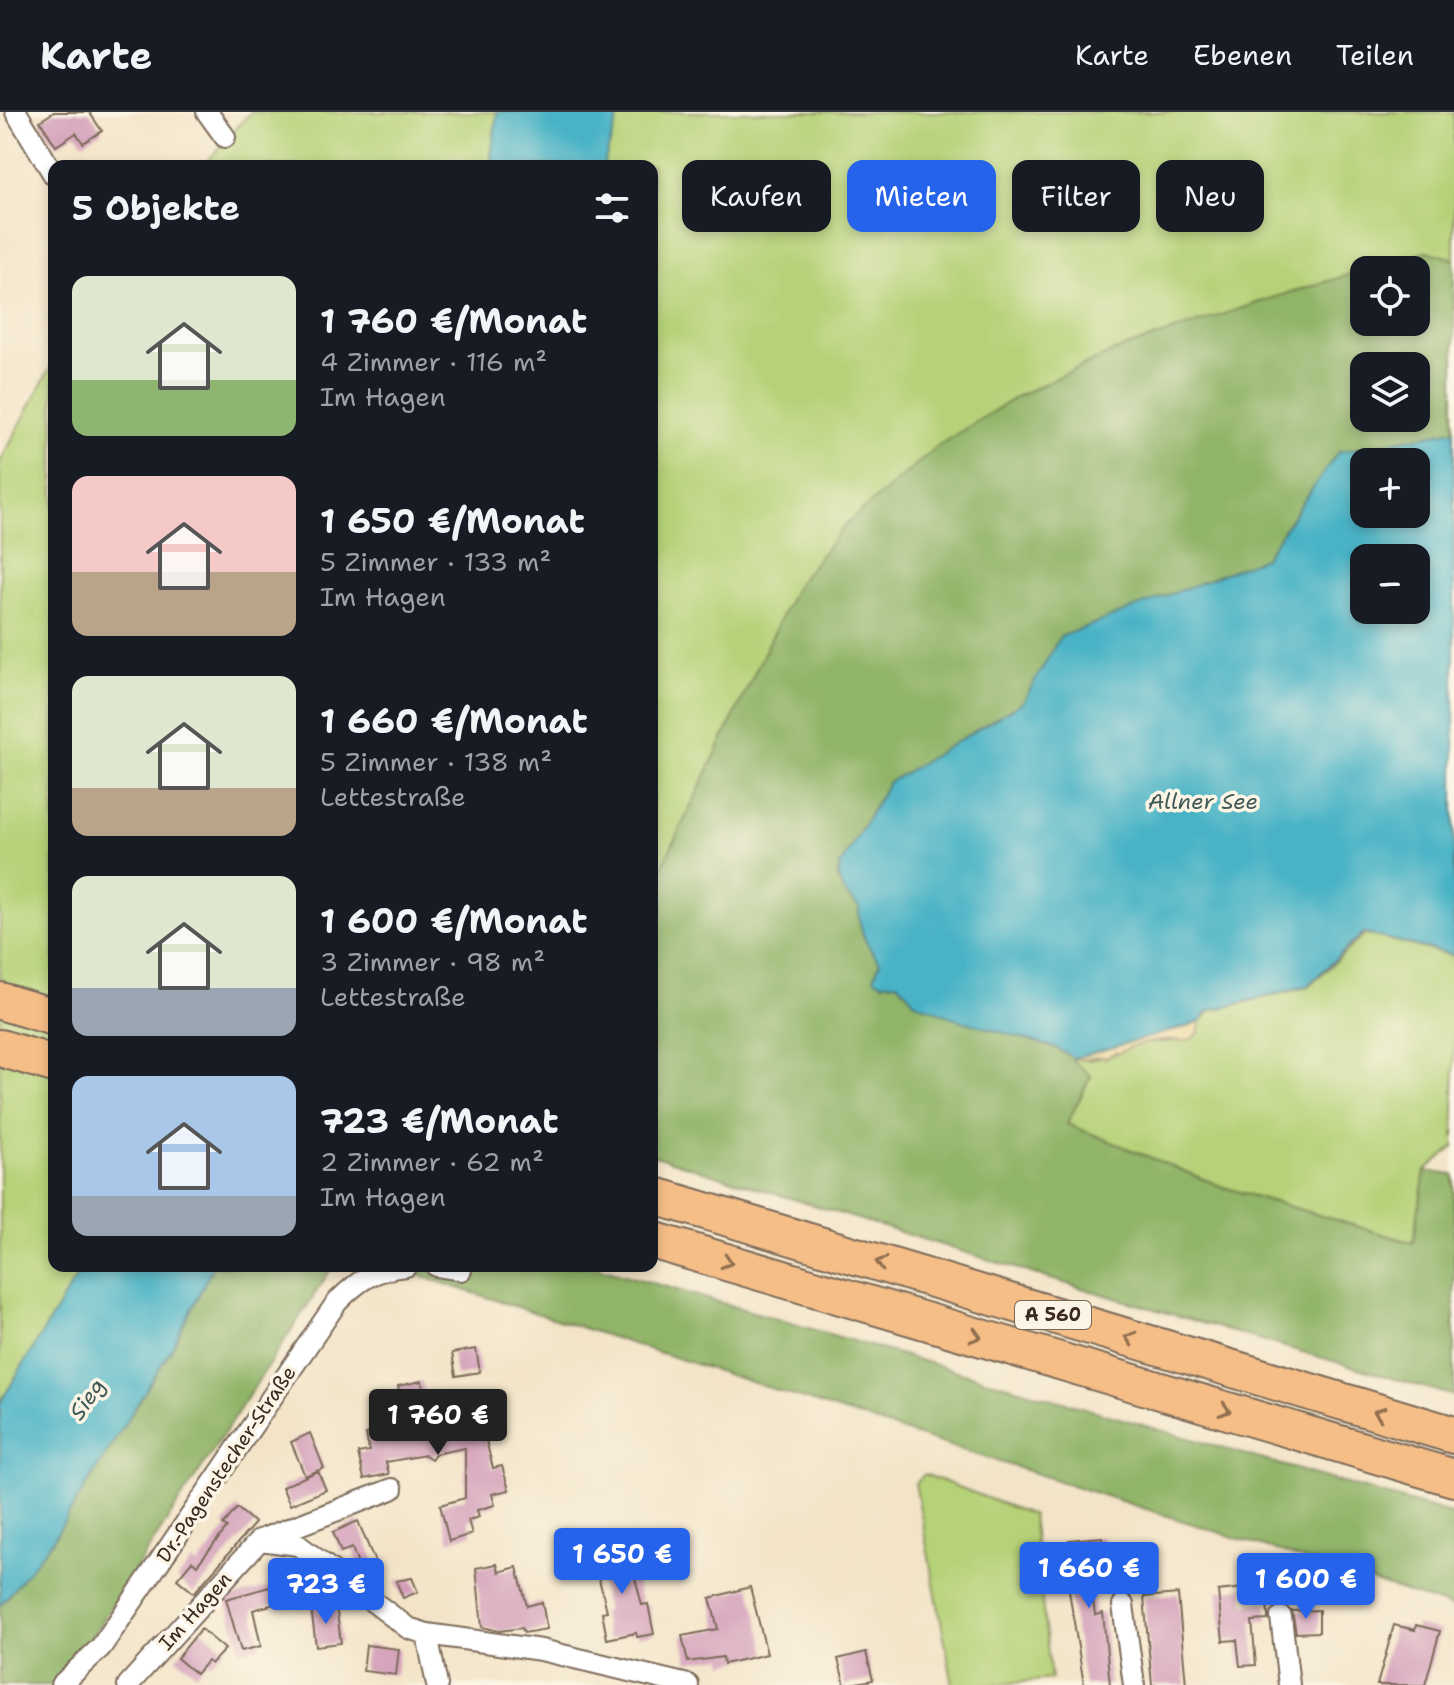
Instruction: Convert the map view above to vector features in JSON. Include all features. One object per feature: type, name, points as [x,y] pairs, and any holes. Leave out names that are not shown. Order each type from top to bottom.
[{"type":"highway","points":[[0,1001],[48,1015]]},
{"type":"highway","points":[[0,1048],[48,1062]]},
{"type":"highway","name":"A 560","points":[[658,1197],[1454,1435]]},
{"type":"highway","name":"A 560","points":[[658,1242],[1454,1478]]},
{"type":"street","points":[[16,112],[48,165]]},
{"type":"street","points":[[207,112],[225,137]]},
{"type":"street","name":"Dr.-Pagenstecher-Straße","points":[[61,1685],[101,1647],[337,1302],[360,1279],[379,1272]]},
{"type":"street","points":[[260,1540],[392,1489]]},
{"type":"street","points":[[260,1540],[298,1545],[408,1628],[427,1634],[541,1650],[688,1685]]},
{"type":"street","name":"Im Hagen","points":[[128,1685],[260,1540]]},
{"type":"street","points":[[1123,1605],[1134,1685]]},
{"type":"street","points":[[1281,1617],[1289,1685]]},
{"type":"street","points":[[427,1634],[437,1685]]},
{"type":"green space","points":[[251,112],[497,112],[491,160],[208,160]]},
{"type":"green space","points":[[620,112],[1454,112],[1454,259],[1427,251],[1411,256],[1350,256],[1350,274],[1115,351],[1018,396],[939,445],[797,584],[658,875],[658,160],[605,160]]},
{"type":"green space","points":[[1427,251],[1454,259],[1454,430],[1338,452],[1264,558],[1061,637],[1023,702],[888,783],[840,866],[837,878],[859,908],[864,937],[880,962],[874,978],[883,983],[898,982],[915,1002],[956,1018],[1056,1048],[1074,1058],[1072,1060],[1091,1076],[1067,1124],[1223,1187],[1413,1243],[1425,1171],[1454,1175],[1454,1396],[1054,1280],[658,1157],[658,875],[797,584],[846,524],[939,445],[1018,396],[1115,351],[1350,274],[1350,336],[1430,336],[1430,256],[1410,256]]},
{"type":"green space","points":[[48,372],[48,1272],[79,1272],[0,1403],[0,992],[7,982],[0,979],[0,462]]},
{"type":"green space","points":[[1365,934],[1454,956],[1454,1147],[1425,1171],[1414,1243],[1223,1187],[1067,1124],[1091,1076],[1071,1059],[1096,1058],[1138,1044],[1190,1038],[1198,1034],[1201,1021],[1210,1011],[1308,987]]},
{"type":"green space","points":[[210,1272],[329,1272],[60,1685],[0,1685],[0,1606],[52,1541],[172,1348]]},
{"type":"green space","points":[[409,1272],[615,1272],[1454,1515],[1454,1608]]},
{"type":"green space","points":[[924,1474],[1032,1515],[1051,1679],[953,1685],[915,1483]]},
{"type":"sand","points":[[1201,1021],[1198,1034],[1187,1040],[1143,1044],[1115,1052],[1106,1058],[1074,1058]]},
{"type":"water","points":[[497,112],[620,112],[605,160],[491,160]]},
{"type":"water","name":"Allner See","points":[[1454,430],[1454,955],[1363,933],[1307,986],[1209,1011],[1201,1021],[1186,1027],[1074,1058],[1056,1048],[956,1019],[915,1002],[898,982],[883,983],[874,978],[880,962],[864,937],[859,908],[843,889],[839,873],[840,866],[888,783],[1023,702],[1060,637],[1264,558],[1338,452],[1350,450],[1350,528],[1430,528],[1430,448],[1359,448]]},
{"type":"water","name":"Sieg","points":[[79,1272],[210,1272],[172,1348],[52,1541],[0,1606],[0,1403]]},
{"type":"building","points":[[54,112],[89,112],[102,131],[83,143],[76,133],[56,146],[40,121]]},
{"type":"building","points":[[476,1349],[480,1372],[456,1376],[452,1353]]},
{"type":"building","points":[[422,1381],[430,1425],[440,1423],[440,1427],[480,1417],[493,1468],[502,1466],[509,1490],[492,1494],[495,1505],[477,1510],[479,1517],[468,1520],[472,1534],[449,1541],[440,1505],[465,1498],[465,1448],[435,1454],[431,1459],[425,1455],[386,1462],[389,1474],[364,1479],[358,1453],[369,1451],[366,1434],[405,1425],[398,1386]]},
{"type":"building","points":[[310,1433],[324,1468],[305,1476],[291,1442]]},
{"type":"building","points":[[318,1471],[326,1490],[290,1505],[282,1487]]},
{"type":"building","points":[[237,1508],[255,1523],[194,1593],[177,1579],[192,1561],[197,1565],[227,1528],[223,1525]]},
{"type":"building","points":[[358,1521],[375,1562],[359,1567],[352,1548],[341,1552],[333,1532]]},
{"type":"building","points":[[1102,1537],[1106,1574],[1090,1576],[1095,1615],[1103,1613],[1110,1685],[1084,1685],[1067,1578],[1073,1578],[1069,1540]]},
{"type":"building","points":[[627,1546],[642,1605],[648,1604],[654,1634],[637,1637],[636,1633],[607,1639],[602,1612],[607,1611],[593,1555]]},
{"type":"building","points":[[497,1564],[499,1572],[517,1567],[527,1606],[542,1602],[547,1629],[524,1633],[522,1628],[499,1631],[482,1627],[476,1568]]},
{"type":"building","points":[[412,1578],[418,1592],[403,1598],[396,1581]]},
{"type":"building","points":[[273,1586],[278,1603],[253,1610],[261,1646],[241,1651],[226,1599]]},
{"type":"building","points":[[750,1587],[767,1654],[724,1664],[723,1657],[688,1662],[682,1636],[718,1629],[710,1598]]},
{"type":"building","points":[[1243,1588],[1245,1605],[1267,1602],[1268,1620],[1252,1621],[1256,1665],[1240,1666],[1237,1640],[1223,1641],[1218,1591]]},
{"type":"building","points":[[1178,1594],[1186,1685],[1152,1685],[1144,1597]]},
{"type":"building","points":[[336,1605],[341,1643],[316,1646],[311,1608]]},
{"type":"building","points":[[1319,1610],[1319,1632],[1296,1633],[1292,1611]]},
{"type":"building","points":[[1394,1625],[1415,1630],[1416,1625],[1440,1631],[1425,1685],[1377,1685]]},
{"type":"building","points":[[201,1629],[225,1649],[211,1664],[207,1661],[196,1674],[177,1658]]},
{"type":"building","points":[[366,1645],[399,1649],[396,1675],[363,1671]]},
{"type":"building","points":[[866,1652],[873,1680],[845,1685],[838,1659]]}]
